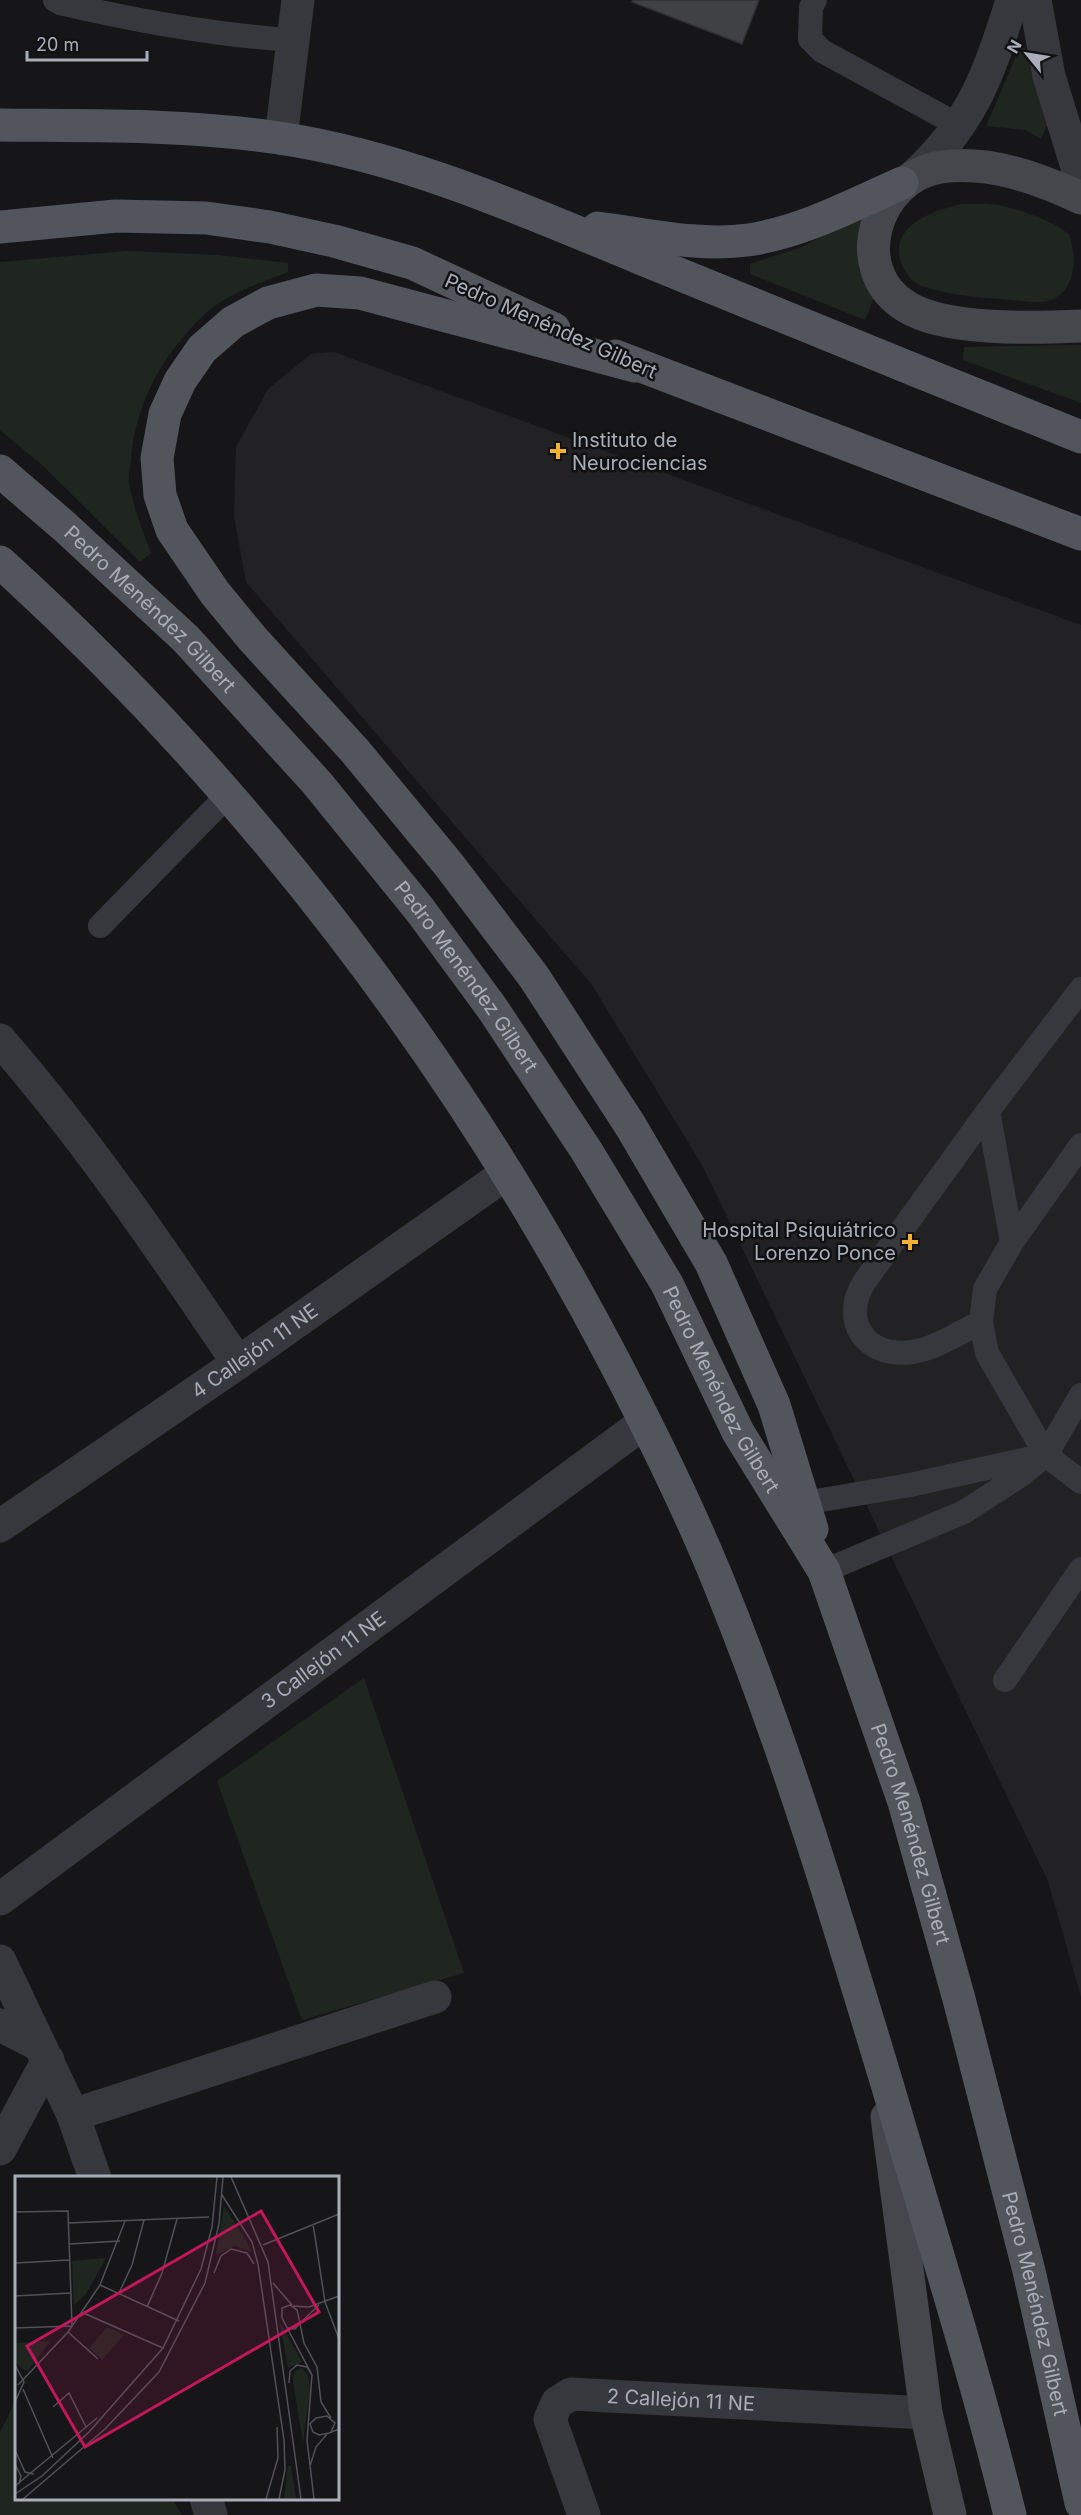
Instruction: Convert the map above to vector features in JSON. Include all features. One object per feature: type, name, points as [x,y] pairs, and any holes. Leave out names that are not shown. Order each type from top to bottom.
[{"type":"main road","points":[[0,125],[176,126],[280,138],[357,154],[440,180],[549,221],[1081,438]]},
{"type":"main road","points":[[549,221],[695,241],[746,240],[808,224],[908,180]]},
{"type":"main road","name":"Pedro Menéndez Gilbert","points":[[0,226],[116,216],[195,218],[270,227],[324,238],[411,263],[635,366],[1081,534]]},
{"type":"main road","points":[[635,366],[360,293],[316,290],[268,303],[225,328],[202,349],[180,381],[165,414],[163,425],[158,458],[160,495],[172,530],[215,592],[252,638],[355,751],[449,865],[534,977],[630,1125],[711,1263],[774,1405],[824,1571]]},
{"type":"main road","name":"Pedro Menéndez Gilbert","points":[[0,471],[65,527],[186,639],[316,783],[420,910],[486,999],[586,1150],[667,1284],[738,1432],[824,1571],[904,1802],[956,1988],[1029,2271],[1081,2503]]},
{"type":"main road","points":[[0,562],[64,620],[188,748],[302,883],[409,1025],[507,1173],[579,1295],[645,1422],[717,1578],[779,1738],[832,1901],[984,2409],[1010,2515]]},
{"type":"main road","points":[[0,576],[64,620]]},
{"type":"street","points":[[280,138],[298,0]]},
{"type":"street","points":[[1012,0],[983,86],[960,126],[934,159],[887,200],[874,238],[874,261],[880,279],[890,294],[906,307],[926,316],[956,324],[1077,324]]},
{"type":"street","points":[[908,180],[941,168],[992,168],[1018,173],[1057,187],[1081,182],[1048,76],[1035,0]]},
{"type":"street","points":[[0,1040],[35,1080],[141,1219],[238,1363]]},
{"type":"street","name":"4 Callejón 11 NE","points":[[0,1526],[238,1363],[507,1173]]},
{"type":"street","name":"3 Callejón 11 NE","points":[[0,1899],[645,1422]]},
{"type":"street","points":[[0,1961],[73,2115],[93,2176]]},
{"type":"street","points":[[73,2115],[435,1997]]},
{"type":"street","points":[[0,2025],[43,2052]]},
{"type":"street","points":[[0,2149],[43,2052]]},
{"type":"street","points":[[880,2062],[926,2413],[950,2515]]},
{"type":"street","name":"2 Callejón 11 NE","points":[[584,2515],[550,2419],[557,2403],[571,2394],[926,2413]]},
{"type":"street","points":[[206,2500],[211,2515]]},
{"type":"lane","points":[[55,0],[146,22],[229,36],[293,40]]},
{"type":"lane","points":[[815,0],[811,7],[810,39],[822,51],[960,126]]},
{"type":"lane","points":[[100,926],[228,795]]},
{"type":"lane","points":[[981,1322],[927,1348],[898,1353],[869,1342],[858,1331],[854,1311],[855,1300],[865,1281],[988,1111],[1081,989]]},
{"type":"lane","points":[[988,1111],[1012,1242]]},
{"type":"lane","points":[[1081,1145],[1012,1242],[985,1289],[981,1322],[987,1353],[1046,1455],[1081,1482]]},
{"type":"lane","points":[[824,1571],[964,1512],[1021,1475],[1046,1455],[1081,1395]]},
{"type":"lane","points":[[804,1503],[910,1485],[1046,1455]]},
{"type":"lane","points":[[1005,1680],[1081,1569]]},
{"type":"shaded area","points":[[1020,47],[1025,48],[1047,125],[1041,139],[1025,130],[986,126]]},
{"type":"shaded area","points":[[962,204],[993,204],[1010,208],[1038,217],[1069,235],[1074,259],[1073,271],[1064,291],[1056,298],[1045,302],[1032,302],[946,293],[913,281],[903,268],[899,251],[901,240],[907,230],[926,216]]},
{"type":"shaded area","points":[[862,215],[857,249],[859,268],[874,298],[865,320],[750,274],[750,264],[802,247]]},
{"type":"shaded area","points":[[127,251],[218,255],[288,263],[288,272],[235,294],[206,313],[177,344],[154,380],[138,418],[129,474],[138,519],[151,553],[140,562],[41,464],[0,430],[0,262]]},
{"type":"shaded area","points":[[1081,345],[1081,403],[963,360],[964,347]]},
{"type":"shaded area","name":"Hospital Psiquiátrico Lorenzo Ponce","points":[[334,352],[1081,625],[1081,1997],[1048,1881],[702,1165],[592,985],[246,582],[234,516],[236,447],[268,389],[311,354]]},
{"type":"shaded area","points":[[364,1678],[464,1973],[302,2020],[217,1781]]},
{"type":"shaded area","points":[[15,2402],[15,2500],[173,2500],[182,2515],[0,2515],[0,2432]]},
{"type":"building","points":[[633,0],[759,0],[742,44],[632,2]]},
{"type":"place","name":"Instituto de Neurociencias","points":[[558,451]]},
{"type":"place","name":"Hospital Psiquiátrico Lorenzo Ponce","points":[[910,1242]]}]
